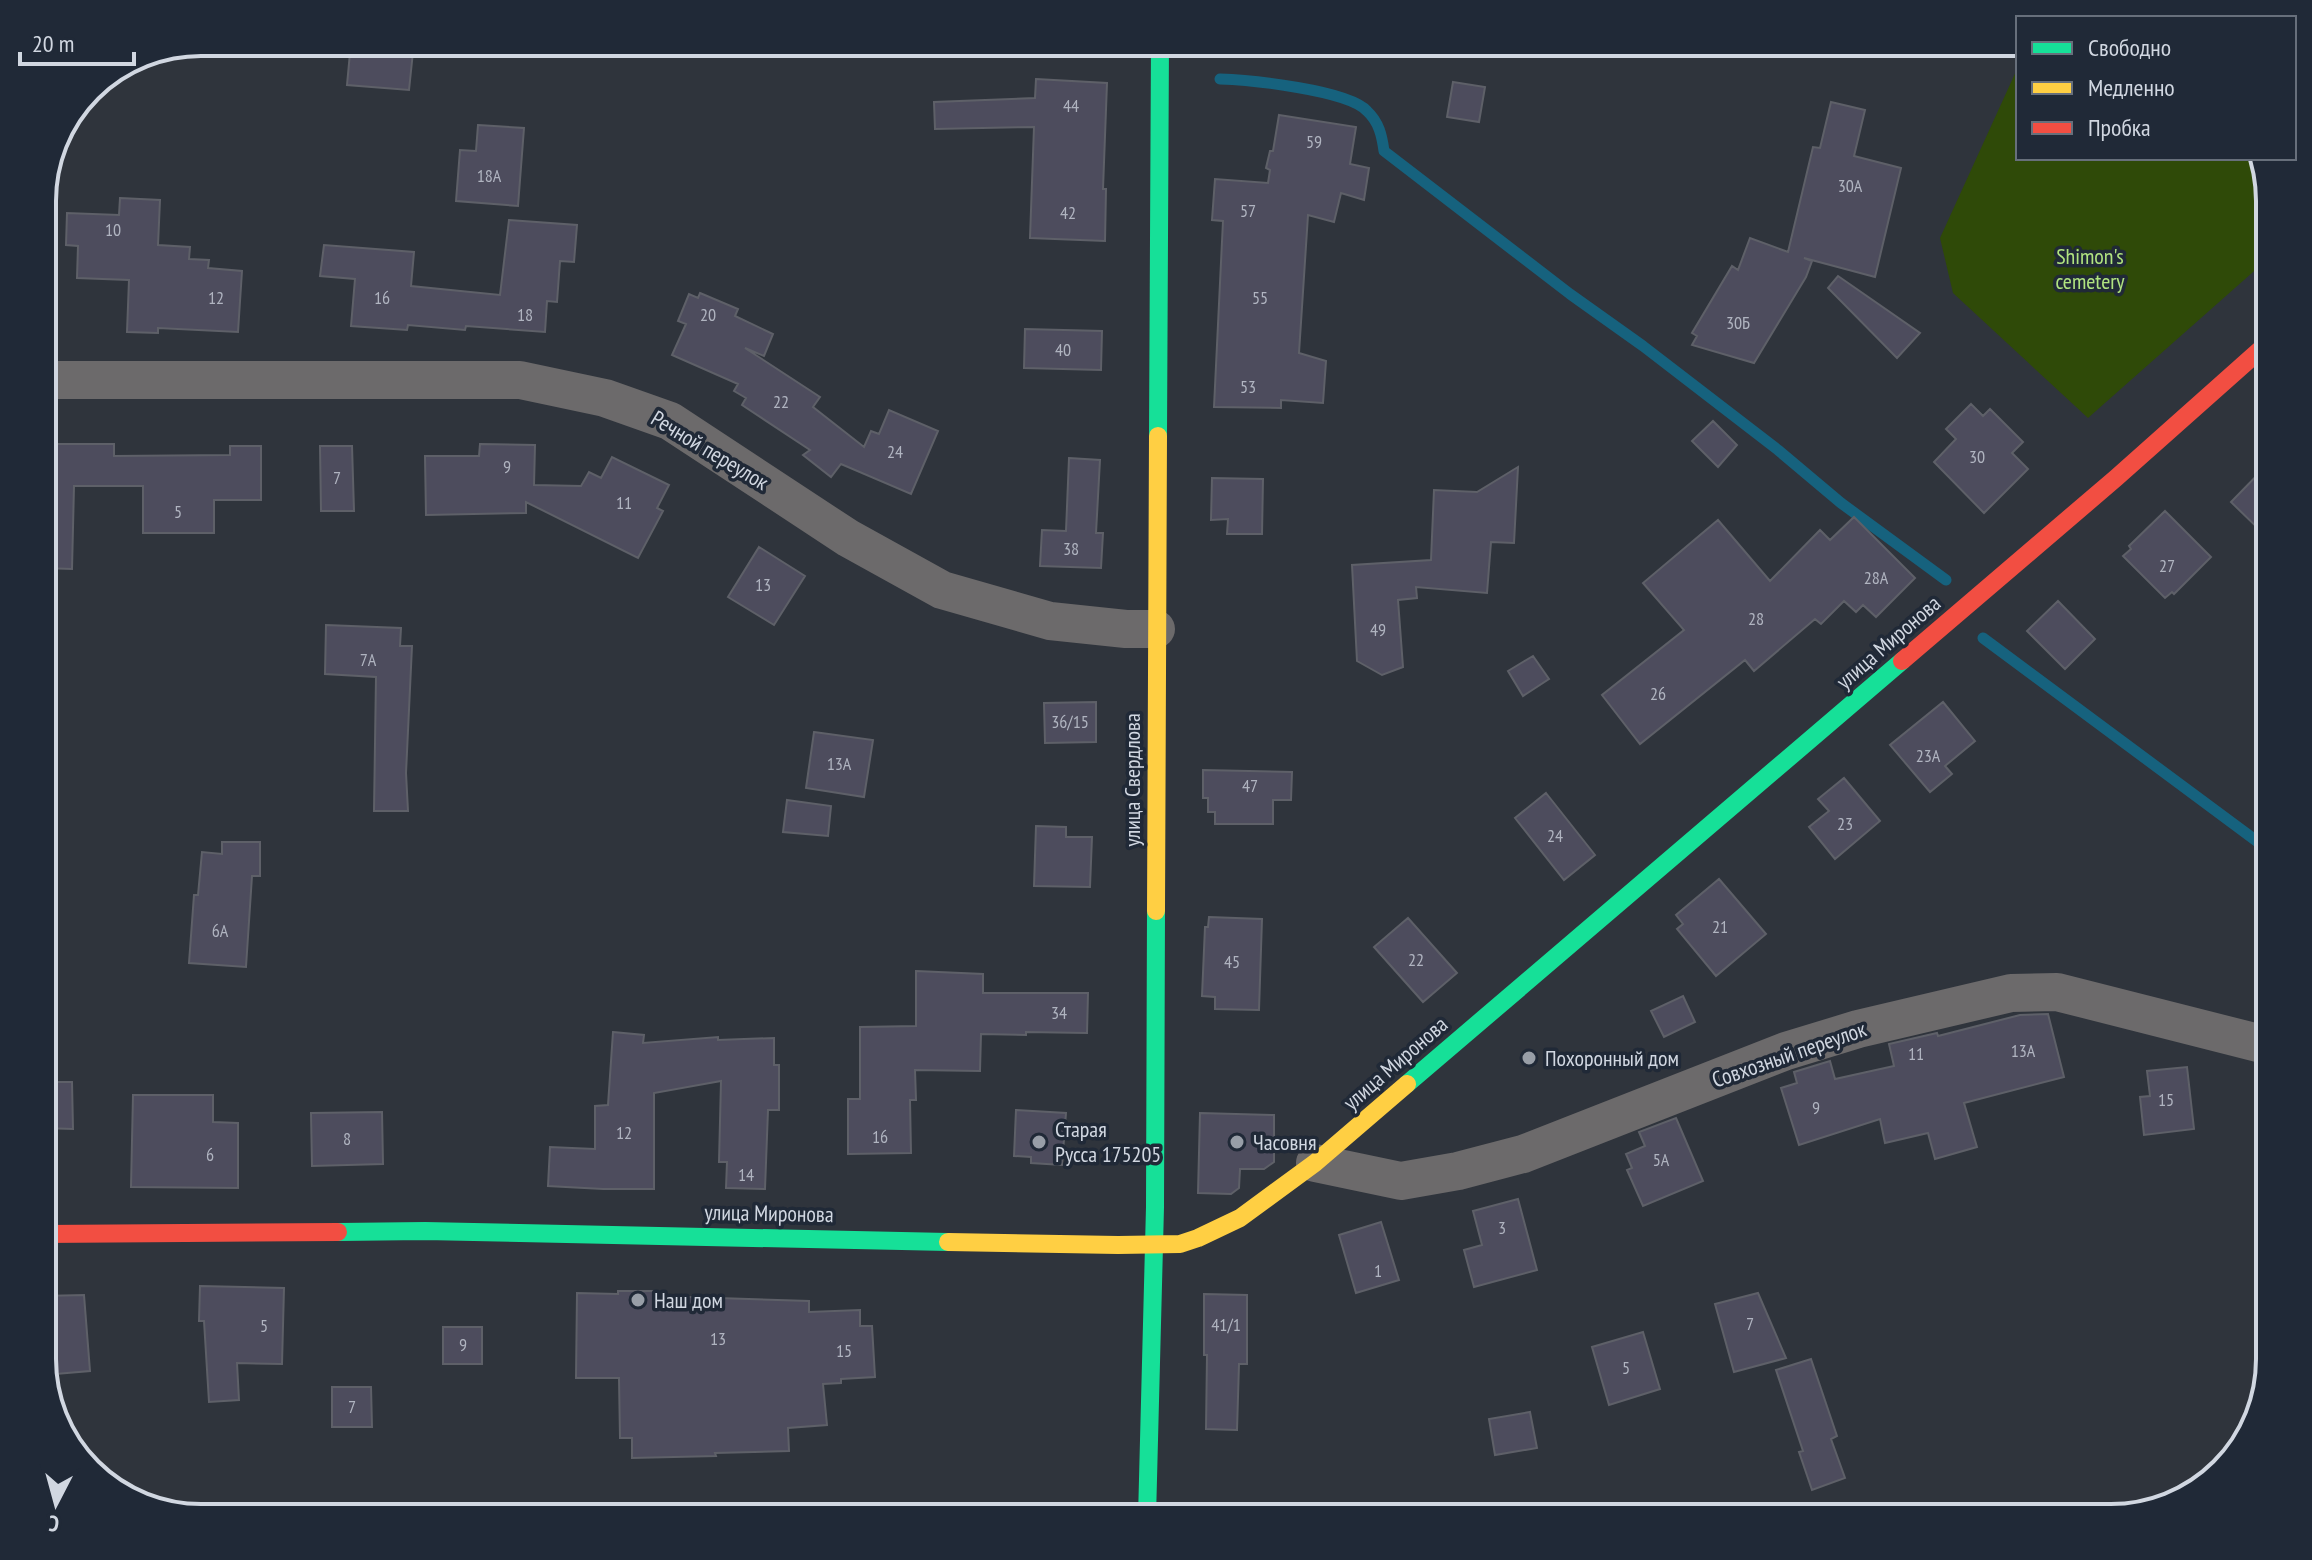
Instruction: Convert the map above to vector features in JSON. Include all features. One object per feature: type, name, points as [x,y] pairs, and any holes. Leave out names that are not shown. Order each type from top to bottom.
[{"type":"street","name":"улица Свердлова","points":[[1147,1504],[1154,1244],[1160,56]]},
{"type":"street","name":"улица Миронова","points":[[56,1234],[425,1231],[1118,1245],[1180,1244],[1198,1238],[1240,1218],[1315,1163],[2104,489],[2256,353]]},
{"type":"street","name":"Речной переулок","points":[[56,380],[520,380],[605,398],[670,421],[848,538],[942,590],[1050,621],[1156,629]]},
{"type":"street","name":"Совхозный переулок","points":[[1315,1163],[1401,1181],[1458,1171],[1523,1154],[1786,1051],[1888,1021],[2011,993],[2057,992],[2256,1042]]},
{"type":"green space","name":"Shimon's cemetery","points":[[2016,71],[2016,160],[2250,160],[2253,173],[2256,191],[2256,269],[2088,418],[1953,293],[1940,238]]},
{"type":"building","points":[[350,56],[413,56],[409,90],[347,85]]},
{"type":"building","points":[[1036,79],[1107,83],[1103,189],[1106,189],[1105,241],[1030,238],[1034,127],[935,129],[934,102],[1035,98]]},
{"type":"building","points":[[1453,82],[1485,87],[1479,122],[1447,117]]},
{"type":"building","points":[[1831,102],[1865,110],[1854,156],[1901,168],[1875,277],[1804,258],[1812,261],[1806,277],[1754,363],[1692,345],[1697,336],[1692,333],[1732,266],[1738,270],[1750,238],[1788,252],[1813,147],[1820,148]]},
{"type":"building","points":[[1279,115],[1356,127],[1350,164],[1369,168],[1364,200],[1341,193],[1334,222],[1308,215],[1299,353],[1326,361],[1323,403],[1281,400],[1281,408],[1214,407],[1223,221],[1212,220],[1215,179],[1268,183],[1270,170],[1266,168],[1270,151],[1273,151]]},
{"type":"building","points":[[478,125],[524,128],[518,206],[456,201],[460,150],[476,151]]},
{"type":"building","points":[[120,198],[160,200],[158,245],[190,247],[189,259],[209,260],[208,268],[242,271],[238,332],[158,328],[158,333],[127,332],[129,280],[77,278],[78,246],[66,245],[67,213],[119,215]]},
{"type":"building","points":[[509,220],[577,225],[574,262],[560,261],[557,302],[547,301],[545,332],[466,326],[465,330],[408,325],[407,330],[351,326],[355,279],[320,276],[324,245],[414,252],[411,286],[500,295]]},
{"type":"building","points":[[1838,276],[1920,333],[1897,358],[1828,288]]},
{"type":"building","points":[[700,293],[738,309],[735,316],[773,334],[764,356],[745,348],[820,397],[813,407],[864,447],[871,431],[879,434],[889,410],[938,431],[911,494],[841,464],[831,477],[803,455],[810,450],[742,405],[746,398],[734,391],[738,384],[672,355],[686,324],[678,321],[689,294],[698,298]]},
{"type":"building","points":[[1025,329],[1102,331],[1101,370],[1024,368]]},
{"type":"building","points":[[1971,404],[1983,416],[1990,409],[2023,442],[2012,453],[2028,469],[1984,513],[1934,462],[1956,439],[1946,429]]},
{"type":"building","points":[[1713,421],[1737,445],[1718,467],[1692,441]]},
{"type":"building","points":[[56,444],[114,444],[114,456],[230,455],[230,446],[261,446],[261,500],[214,500],[214,533],[143,533],[143,486],[74,486],[72,569],[56,568]]},
{"type":"building","points":[[480,444],[535,445],[534,485],[581,486],[589,472],[601,478],[612,457],[669,485],[657,508],[663,511],[638,558],[526,502],[526,513],[426,515],[425,456],[479,456]]},
{"type":"building","points":[[320,446],[352,446],[354,511],[321,511]]},
{"type":"building","points":[[1069,458],[1100,460],[1096,533],[1103,533],[1101,568],[1040,566],[1042,530],[1066,531]]},
{"type":"building","points":[[1518,467],[1514,543],[1491,542],[1487,593],[1416,587],[1417,598],[1398,600],[1403,667],[1382,675],[1357,661],[1352,565],[1431,560],[1434,490],[1477,492]]},
{"type":"building","points":[[2256,476],[2256,526],[2231,502]]},
{"type":"building","points":[[1212,478],[1263,479],[1262,534],[1227,534],[1228,519],[1211,520]]},
{"type":"building","points":[[2165,511],[2211,557],[2174,594],[2172,592],[2165,598],[2123,556],[2131,549],[2129,546]]},
{"type":"building","points":[[1854,517],[1915,578],[1876,617],[1863,605],[1856,612],[1844,601],[1821,624],[1815,619],[1754,671],[1745,660],[1640,744],[1602,695],[1684,630],[1643,583],[1718,520],[1770,581],[1820,530],[1830,540]]},
{"type":"building","points":[[759,547],[805,576],[774,625],[728,597]]},
{"type":"building","points":[[2058,601],[2095,639],[2065,669],[2027,631]]},
{"type":"building","points":[[326,625],[401,628],[400,646],[412,646],[406,773],[408,811],[374,811],[376,677],[325,674]]},
{"type":"building","points":[[1533,656],[1549,679],[1523,696],[1508,671]]},
{"type":"building","points":[[1096,702],[1096,742],[1045,743],[1044,703]]},
{"type":"building","points":[[1943,702],[1975,741],[1945,766],[1952,774],[1930,792],[1890,745]]},
{"type":"building","points":[[814,732],[873,740],[864,797],[806,788]]},
{"type":"building","points":[[1203,770],[1292,772],[1291,800],[1273,800],[1273,824],[1215,824],[1215,812],[1208,812],[1208,798],[1203,798]]},
{"type":"building","points":[[1844,778],[1880,821],[1835,859],[1809,827],[1829,811],[1818,799]]},
{"type":"building","points":[[1546,793],[1595,855],[1564,880],[1515,818]]},
{"type":"building","points":[[787,800],[831,806],[828,836],[783,832]]},
{"type":"building","points":[[1036,826],[1066,827],[1066,837],[1092,837],[1090,887],[1034,886]]},
{"type":"building","points":[[222,842],[260,842],[260,876],[252,876],[246,967],[189,963],[194,895],[198,895],[202,852],[222,854]]},
{"type":"building","points":[[1719,879],[1766,934],[1716,976],[1677,929],[1683,924],[1676,915]]},
{"type":"building","points":[[1209,917],[1262,919],[1259,1010],[1215,1009],[1215,997],[1202,996],[1205,927],[1208,927]]},
{"type":"building","points":[[1408,918],[1457,973],[1423,1002],[1374,947]]},
{"type":"building","points":[[916,971],[983,974],[983,993],[1088,993],[1087,1033],[981,1034],[980,1071],[915,1070],[916,1100],[910,1100],[911,1153],[848,1154],[848,1099],[860,1099],[860,1027],[916,1026]]},
{"type":"building","points":[[1683,996],[1695,1022],[1664,1037],[1651,1011]]},
{"type":"building","points":[[2048,1014],[2064,1077],[1964,1103],[1977,1147],[1935,1159],[1928,1133],[1885,1143],[1880,1119],[1799,1145],[1781,1088],[1797,1083],[1794,1072],[1830,1061],[1835,1079],[1894,1066],[1889,1044],[1937,1033],[1938,1036],[2020,1015]]},
{"type":"building","points":[[613,1032],[644,1035],[643,1043],[718,1037],[718,1040],[774,1038],[774,1065],[779,1065],[779,1110],[768,1110],[765,1189],[726,1188],[727,1162],[719,1162],[721,1081],[654,1093],[654,1189],[548,1186],[550,1147],[595,1149],[595,1106],[608,1105]]},
{"type":"building","points":[[2187,1067],[2194,1129],[2144,1135],[2140,1097],[2150,1096],[2147,1071]]},
{"type":"building","points":[[56,1082],[72,1082],[73,1129],[56,1128]]},
{"type":"building","points":[[133,1095],[213,1095],[213,1122],[238,1123],[238,1188],[131,1187]]},
{"type":"building","name":"Старая Русса 175205","points":[[1016,1110],[1066,1113],[1062,1165],[1031,1163],[1031,1157],[1014,1156]]},
{"type":"building","points":[[382,1112],[383,1164],[312,1166],[311,1113]]},
{"type":"building","name":"Часовня","points":[[1200,1113],[1274,1115],[1274,1162],[1264,1169],[1240,1169],[1239,1188],[1231,1194],[1198,1193]]},
{"type":"building","points":[[1676,1118],[1703,1181],[1643,1206],[1627,1170],[1632,1168],[1626,1154],[1645,1146],[1639,1132]]},
{"type":"building","points":[[1518,1199],[1537,1270],[1474,1287],[1464,1250],[1482,1245],[1473,1211]]},
{"type":"building","points":[[1381,1222],[1399,1280],[1356,1293],[1339,1235]]},
{"type":"building","points":[[200,1286],[284,1288],[282,1364],[237,1363],[239,1400],[209,1402],[204,1321],[199,1321]]},
{"type":"building","points":[[618,1291],[656,1291],[656,1296],[809,1301],[809,1312],[860,1310],[860,1326],[872,1326],[875,1377],[841,1379],[841,1383],[823,1384],[827,1425],[788,1428],[789,1451],[632,1458],[632,1438],[620,1438],[619,1378],[576,1378],[577,1293],[618,1294]]},
{"type":"building","points":[[1758,1293],[1786,1358],[1734,1372],[1715,1304]]},
{"type":"building","points":[[1204,1294],[1247,1295],[1247,1364],[1239,1364],[1237,1430],[1206,1429]]},
{"type":"building","points":[[84,1295],[90,1371],[57,1374],[56,1296]]},
{"type":"building","points":[[443,1327],[482,1327],[482,1364],[443,1364]]},
{"type":"building","points":[[1643,1332],[1660,1389],[1609,1405],[1592,1347]]},
{"type":"building","points":[[1811,1359],[1837,1436],[1831,1439],[1845,1478],[1812,1490],[1799,1452],[1803,1451],[1776,1370]]},
{"type":"building","points":[[332,1387],[371,1387],[372,1427],[332,1427]]},
{"type":"building","points":[[1530,1412],[1537,1448],[1495,1455],[1489,1419]]},
{"type":"waterway","points":[[1220,79],[1320,92],[1340,97],[1367,111],[1381,135],[1384,151],[1643,346],[1841,503],[1946,580]]},
{"type":"waterway","points":[[1983,638],[2256,841]]},
{"type":"traffic: fast","points":[[1158,436],[1160,56]]},
{"type":"traffic: fast","points":[[1407,1084],[1902,661]]},
{"type":"traffic: fast","points":[[1147,1504],[1155,1207],[1156,911]]},
{"type":"traffic: fast","points":[[338,1232],[425,1231],[948,1242]]},
{"type":"traffic: slow","points":[[1156,911],[1158,436]]},
{"type":"traffic: slow","points":[[948,1242],[1118,1245],[1180,1244],[1198,1238],[1240,1218],[1315,1163],[1407,1084]]},
{"type":"traffic: jam","points":[[1902,661],[2256,353]]},
{"type":"traffic: jam","points":[[56,1234],[338,1232]]},
{"type":"place","name":"Похоронный дом","points":[[1529,1058]]},
{"type":"place","name":"Старая Русса 175205","points":[[1039,1142]]},
{"type":"place","name":"Часовня","points":[[1237,1142]]},
{"type":"place","name":"Наш дом","points":[[638,1300]]}]
